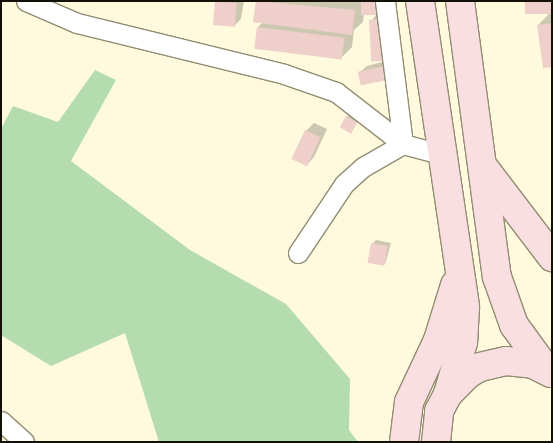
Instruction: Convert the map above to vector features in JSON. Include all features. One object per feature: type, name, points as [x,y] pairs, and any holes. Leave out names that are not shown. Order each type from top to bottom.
[{"type":"main road","points":[[420,1],[466,325],[458,364],[448,394],[439,411],[436,442]]},
{"type":"main road","points":[[460,1],[496,269],[504,303],[514,325],[549,372]]},
{"type":"main road","points":[[483,167],[552,257]]},
{"type":"main road","points":[[404,442],[409,402],[438,340],[459,269]]},
{"type":"main road","points":[[448,394],[468,374],[493,363],[520,362],[549,372]]},
{"type":"street","points":[[26,1],[77,22],[284,74],[336,92],[403,144],[441,154]]},
{"type":"street","points":[[385,1],[403,144]]},
{"type":"street","points":[[298,253],[344,184],[363,167],[403,144]]},
{"type":"street","points":[[1,421],[24,442]]},
{"type":"green space","points":[[95,70],[116,80],[71,161],[190,250],[286,304],[350,379],[349,430],[358,442],[159,442],[125,333],[51,366],[1,335],[1,129],[13,106],[58,122]]},
{"type":"building","points":[[215,1],[237,3],[235,27],[213,25]]},
{"type":"building","points":[[256,1],[355,10],[352,35],[253,22]]},
{"type":"building","points":[[361,1],[378,1],[378,15],[361,15]]},
{"type":"building","points":[[525,1],[552,1],[552,14],[525,14]]},
{"type":"building","points":[[381,19],[383,61],[371,62],[369,20]]},
{"type":"building","points":[[552,23],[552,67],[543,68],[537,25]]},
{"type":"building","points":[[257,27],[344,38],[342,60],[254,49]]},
{"type":"building","points":[[390,65],[393,79],[361,86],[358,72]]},
{"type":"building","points":[[346,116],[357,122],[351,134],[340,127]]},
{"type":"building","points":[[305,130],[320,137],[307,166],[291,159]]},
{"type":"building","points":[[371,243],[388,246],[384,266],[368,263]]}]
